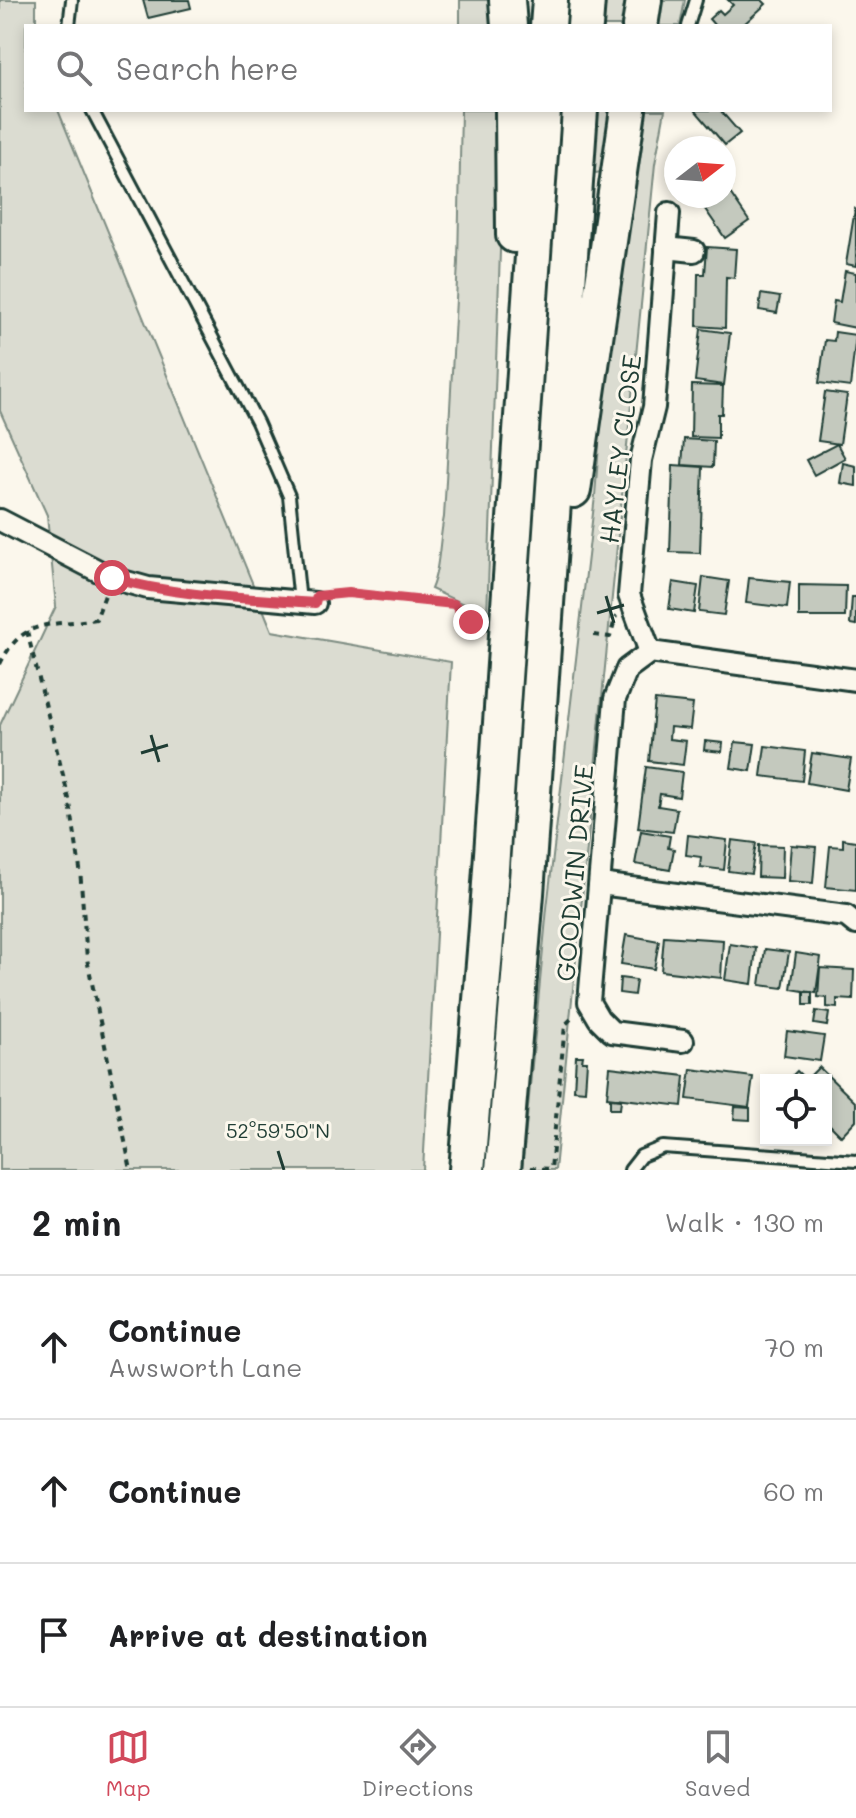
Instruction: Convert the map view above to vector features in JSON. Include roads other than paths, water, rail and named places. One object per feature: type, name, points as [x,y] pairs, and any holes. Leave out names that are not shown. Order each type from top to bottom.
[{"type":"highway","points":[[507,0],[509,24]]},
{"type":"highway","points":[[548,24],[550,0]]},
{"type":"highway","points":[[585,24],[587,0]]},
{"type":"highway","points":[[640,24],[644,0]]},
{"type":"highway","points":[[513,112],[514,229],[510,312],[520,447]]},
{"type":"highway","points":[[467,1170],[487,927],[543,112]]},
{"type":"highway","points":[[503,1170],[580,112]]},
{"type":"highway","points":[[539,694],[591,373],[628,112]]},
{"type":"street","name":"HAYLEY CLOSE","points":[[650,652],[629,595],[641,460],[654,407],[669,213]]},
{"type":"street","points":[[666,248],[694,251]]},
{"type":"street","points":[[0,520],[112,578],[148,588],[308,602]]},
{"type":"street","points":[[650,652],[856,680]]},
{"type":"street","name":"GOODWIN DRIVE","points":[[650,652],[627,669],[615,699],[589,1002],[599,1019],[612,1032],[683,1041]]},
{"type":"street","points":[[600,884],[846,916],[856,924]]},
{"type":"lane","points":[[69,24],[72,0]]},
{"type":"lane","points":[[689,24],[696,0]]},
{"type":"lane","points":[[93,112],[257,422],[289,496],[308,602]]},
{"type":"lane","points":[[630,1170],[641,1156],[663,1147],[856,1161]]}]
